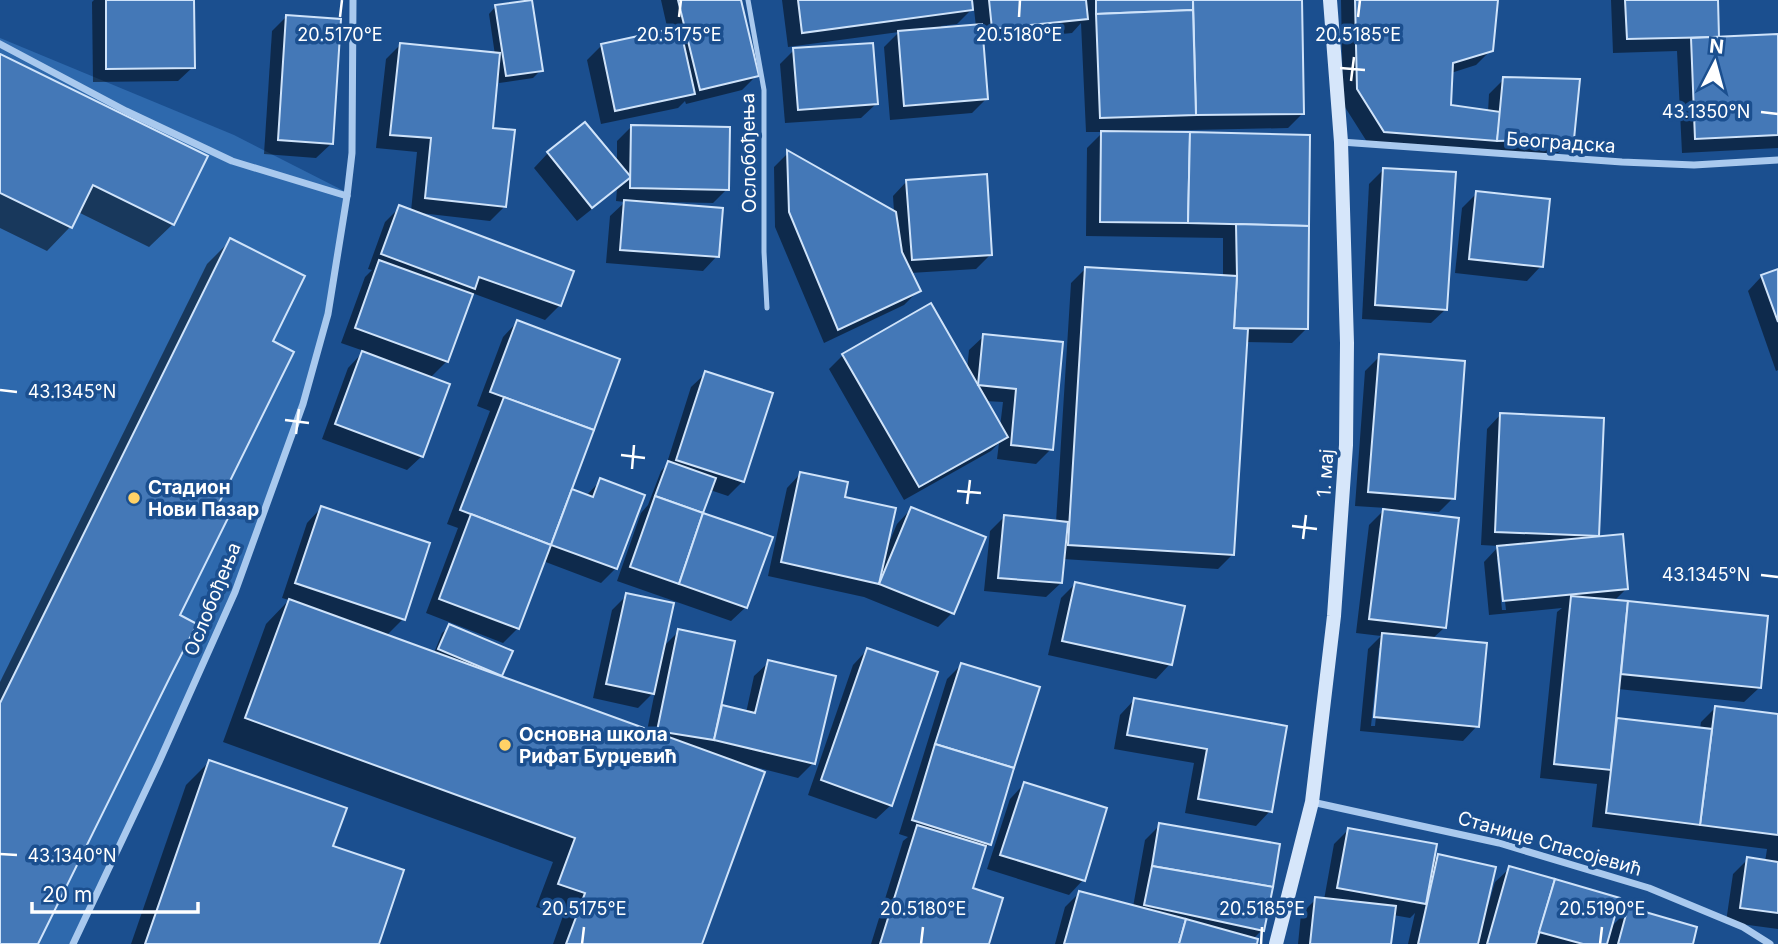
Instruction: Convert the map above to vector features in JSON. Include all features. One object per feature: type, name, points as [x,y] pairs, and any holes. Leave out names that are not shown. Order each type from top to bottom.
[{"type":"street","name":"Ослобођења","points":[[73,944],[159,762],[244,567],[303,404],[328,314],[347,196],[352,153],[353,0]]},
{"type":"street","name":"1. мај","points":[[1276,944],[1312,802],[1334,616],[1346,446],[1342,142],[1330,0]]},
{"type":"street","points":[[0,44],[125,111],[232,161],[347,196]]},
{"type":"street","name":"Београдска","points":[[1342,142],[1658,164],[1706,165],[1778,160]]},
{"type":"street","name":"Станице Спасојевић","points":[[1312,802],[1499,842],[1649,888],[1743,928],[1770,944]]},
{"type":"lane","name":"Ослобођења","points":[[748,0],[764,90],[764,252],[767,308]]},
{"type":"shaded area","name":"Стадион Нови Пазар","points":[[0,38],[234,135],[350,194],[328,314],[303,404],[235,592],[73,944],[0,944]]},
{"type":"building","points":[[106,0],[194,0],[195,68],[106,69]]},
{"type":"building","points":[[532,0],[543,71],[506,76],[495,5]]},
{"type":"building","points":[[678,0],[741,0],[759,76],[700,90]]},
{"type":"building","points":[[798,0],[972,0],[973,10],[802,33]]},
{"type":"building","points":[[989,0],[1086,0],[1088,19],[992,29]]},
{"type":"building","points":[[1096,0],[1193,0],[1193,10],[1096,14]]},
{"type":"building","points":[[1193,0],[1302,0],[1304,114],[1196,115]]},
{"type":"building","points":[[1355,0],[1498,0],[1493,51],[1453,63],[1451,105],[1501,112],[1497,141],[1384,132],[1357,89]]},
{"type":"building","points":[[1625,0],[1718,0],[1719,37],[1627,39]]},
{"type":"building","points":[[1193,10],[1196,115],[1100,118],[1096,14]]},
{"type":"building","points":[[286,15],[341,19],[333,144],[278,140]]},
{"type":"building","points":[[982,24],[988,99],[904,106],[898,31]]},
{"type":"building","points":[[680,27],[695,94],[615,111],[601,44]]},
{"type":"building","points":[[1778,34],[1778,135],[1695,139],[1691,38]]},
{"type":"building","points":[[400,43],[500,53],[493,128],[515,130],[506,207],[425,198],[431,138],[390,135]]},
{"type":"building","points":[[873,43],[878,104],[798,110],[793,48]]},
{"type":"building","points":[[0,54],[208,156],[174,225],[93,185],[72,228],[0,193]]},
{"type":"building","points":[[1503,77],[1580,79],[1574,139],[1497,141]]},
{"type":"building","points":[[585,122],[631,177],[592,208],[547,152]]},
{"type":"building","points":[[631,125],[730,127],[729,190],[630,188]]},
{"type":"building","points":[[1101,131],[1190,132],[1188,223],[1100,222]]},
{"type":"building","points":[[1190,132],[1310,135],[1309,226],[1188,223]]},
{"type":"building","points":[[787,150],[896,212],[902,252],[921,291],[838,330],[789,212]]},
{"type":"building","points":[[1383,168],[1456,172],[1447,310],[1375,305]]},
{"type":"building","points":[[987,174],[992,255],[912,260],[906,180]]},
{"type":"building","points":[[1476,191],[1550,199],[1543,267],[1469,259]]},
{"type":"building","points":[[624,200],[723,208],[719,257],[620,250]]},
{"type":"building","points":[[399,205],[574,271],[561,306],[479,277],[475,289],[381,254]]},
{"type":"building","points":[[1236,224],[1309,226],[1308,329],[1234,328]]},
{"type":"building","points":[[230,238],[305,276],[273,341],[294,352],[219,503],[232,510],[180,615],[197,624],[38,944],[0,944],[0,703]]},
{"type":"building","points":[[379,260],[473,294],[448,362],[355,328]]},
{"type":"building","points":[[1085,267],[1237,276],[1234,328],[1248,329],[1234,555],[1068,545]]},
{"type":"building","points":[[1778,269],[1778,322],[1761,275]]},
{"type":"building","points":[[931,303],[1008,437],[919,487],[842,354]]},
{"type":"building","points":[[517,320],[620,359],[594,430],[490,392]]},
{"type":"building","points":[[983,334],[1063,342],[1053,450],[1011,445],[1016,389],[978,385]]},
{"type":"building","points":[[362,351],[450,384],[423,457],[335,424]]},
{"type":"building","points":[[1379,354],[1465,361],[1455,499],[1368,492]]},
{"type":"building","points":[[705,371],[773,393],[744,482],[676,460]]},
{"type":"building","points":[[504,397],[594,430],[551,545],[460,510]]},
{"type":"building","points":[[1500,413],[1604,418],[1599,536],[1495,532]]},
{"type":"building","points":[[668,461],[716,478],[703,513],[655,496]]},
{"type":"building","points":[[800,472],[848,482],[845,497],[896,508],[879,584],[781,562]]},
{"type":"building","points":[[600,478],[645,495],[617,569],[551,545],[572,489],[593,497]]},
{"type":"building","points":[[655,496],[703,513],[679,584],[630,567]]},
{"type":"building","points":[[321,506],[430,543],[405,620],[295,583]]},
{"type":"building","points":[[911,507],[986,537],[954,614],[879,584]]},
{"type":"building","points":[[1383,509],[1459,518],[1446,628],[1369,619]]},
{"type":"building","points":[[703,513],[773,537],[747,608],[679,584]]},
{"type":"building","points":[[471,514],[551,545],[519,629],[439,599]]},
{"type":"building","points":[[1004,515],[1068,522],[1062,583],[998,578]]},
{"type":"building","points":[[1623,534],[1628,589],[1503,601],[1497,546]]},
{"type":"building","points":[[1075,582],[1185,606],[1172,665],[1062,641]]},
{"type":"building","points":[[626,593],[674,603],[654,694],[606,684]]},
{"type":"building","points":[[1571,596],[1628,601],[1611,770],[1554,764]]},
{"type":"building","name":"Основна школа Рифат Бурџевић","points":[[289,599],[765,772],[702,944],[566,944],[585,893],[558,884],[575,838],[245,718]]},
{"type":"building","points":[[1628,601],[1768,616],[1761,688],[1621,674]]},
{"type":"building","points":[[449,624],[513,651],[502,676],[438,649]]},
{"type":"building","points":[[678,629],[735,641],[714,740],[657,731]]},
{"type":"building","points":[[1382,633],[1487,643],[1479,727],[1374,717]]},
{"type":"building","points":[[867,648],[938,672],[892,806],[821,780]]},
{"type":"building","points":[[768,660],[836,676],[815,764],[714,740],[722,705],[755,713]]},
{"type":"building","points":[[961,663],[1040,687],[1014,768],[935,744]]},
{"type":"building","points":[[1134,698],[1287,726],[1272,812],[1198,799],[1207,749],[1127,735]]},
{"type":"building","points":[[1715,706],[1778,714],[1778,835],[1700,825]]},
{"type":"building","points":[[1617,718],[1712,729],[1700,825],[1606,813]]},
{"type":"building","points":[[935,744],[1014,768],[991,845],[912,820]]},
{"type":"building","points":[[209,760],[347,808],[333,846],[404,870],[379,944],[145,944]]},
{"type":"building","points":[[1024,782],[1107,808],[1085,881],[1000,855]]},
{"type":"building","points":[[1159,823],[1280,844],[1273,887],[1152,866]]},
{"type":"building","points":[[917,825],[986,846],[973,888],[1003,898],[989,944],[880,944]]},
{"type":"building","points":[[1348,828],[1437,844],[1426,904],[1337,888]]},
{"type":"building","points":[[1438,854],[1496,867],[1478,944],[1418,944]]},
{"type":"building","points":[[1747,857],[1778,862],[1778,913],[1740,908]]},
{"type":"building","points":[[1152,866],[1273,887],[1264,931],[1144,905]]},
{"type":"building","points":[[1509,866],[1555,879],[1536,944],[1487,944]]},
{"type":"building","points":[[1555,879],[1620,898],[1607,944],[1583,944],[1539,932]]},
{"type":"building","points":[[1079,891],[1186,919],[1179,944],[1064,944]]},
{"type":"building","points":[[1315,897],[1396,906],[1391,944],[1310,944]]},
{"type":"building","points":[[1628,907],[1697,927],[1693,944],[1618,944]]},
{"type":"building","points":[[1186,919],[1258,939],[1257,944],[1179,944]]},
{"type":"place","name":"Стадион Нови Пазар","points":[[134,498]]},
{"type":"place","name":"Основна школа Рифат Бурџевић","points":[[505,745]]}]
